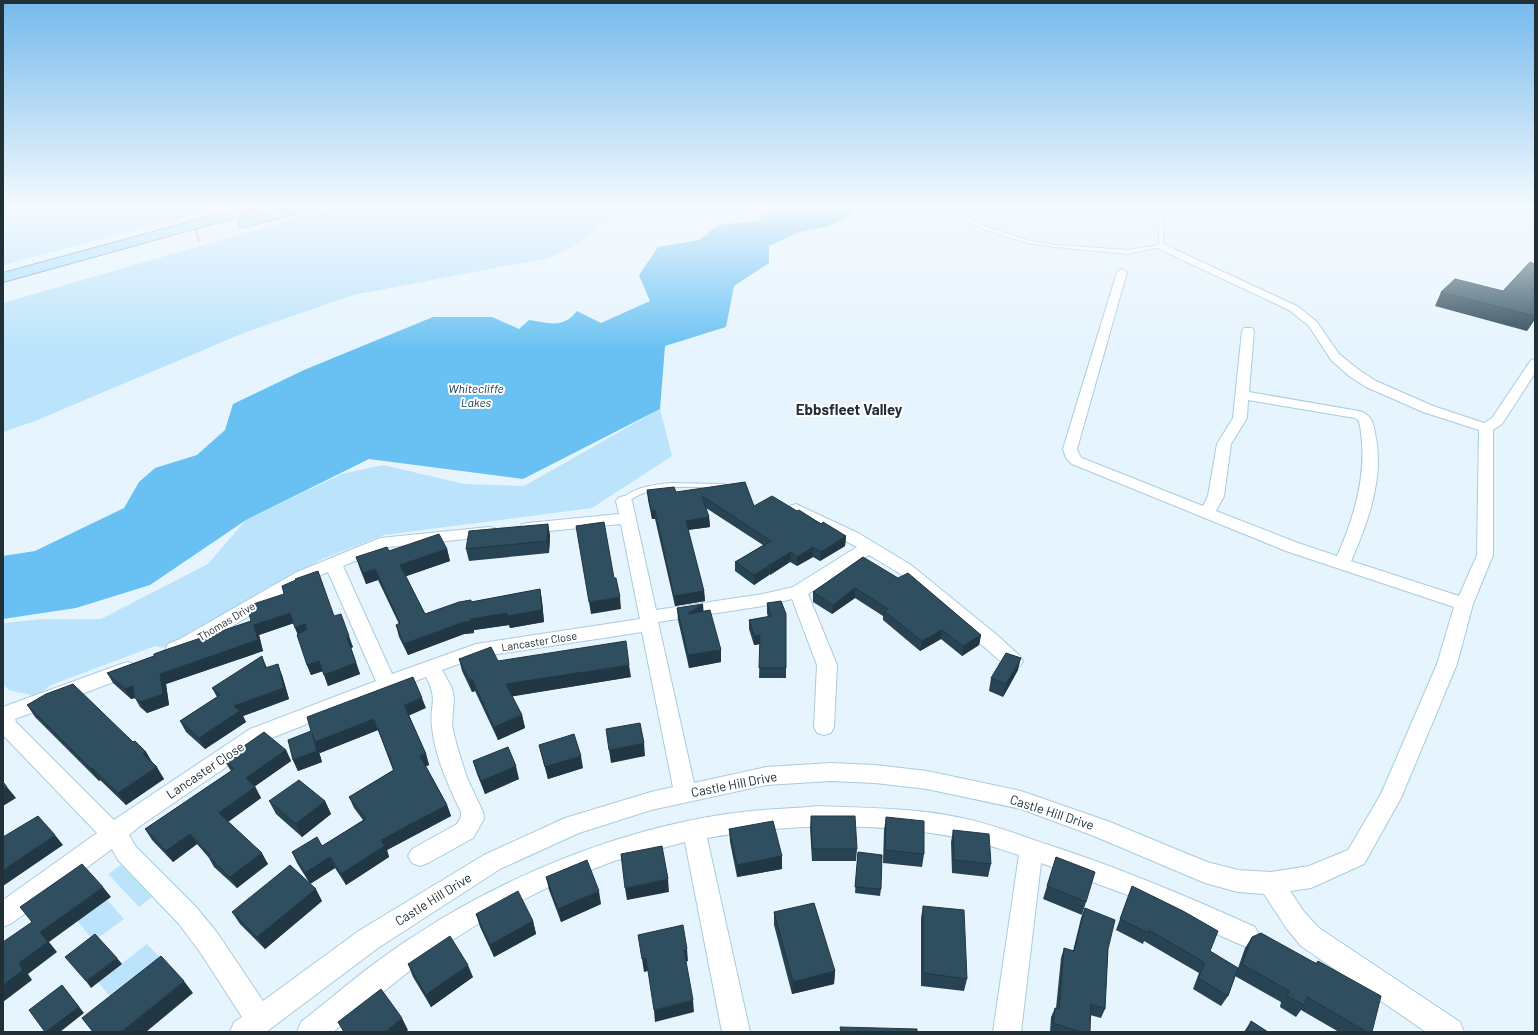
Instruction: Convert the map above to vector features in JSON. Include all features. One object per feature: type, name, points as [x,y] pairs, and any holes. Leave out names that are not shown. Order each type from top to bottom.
[{"type":"highway","points":[[3,278],[89,254]]},
{"type":"highway","points":[[3,291],[130,254]]},
{"type":"street","points":[[1179,254],[1290,305],[1313,324],[1335,356],[1345,366],[1371,384],[1421,406],[1486,428],[1496,421],[1535,363]]},
{"type":"street","points":[[1122,272],[1070,449],[1070,453],[1073,458],[1082,464],[1292,547],[1464,604]]},
{"type":"street","points":[[1207,514],[1216,496],[1224,444],[1240,418],[1248,331]]},
{"type":"street","points":[[1242,395],[1348,412],[1359,415],[1365,419],[1370,445],[1370,466],[1361,515],[1342,563]]},
{"type":"street","name":"Castle Hill Drive","points":[[252,1026],[369,938],[492,862],[573,825],[651,800],[773,775],[832,772],[875,774],[927,780],[1021,800],[1054,811],[1205,872],[1238,881],[1271,883],[1311,877],[1356,857],[1390,798],[1450,656],[1464,604],[1485,555],[1486,428]]},
{"type":"street","points":[[796,509],[869,547],[905,569],[1013,661]]},
{"type":"street","points":[[626,510],[685,793]]},
{"type":"street","name":"Thomas Drive","points":[[3,715],[187,644],[303,576],[386,542],[507,530],[626,510]]},
{"type":"street","name":"Lancaster Close","points":[[3,915],[114,835],[132,819],[257,735],[476,651],[763,600],[798,592],[869,547]]},
{"type":"street","points":[[333,563],[387,684]]},
{"type":"street","points":[[798,592],[827,665],[824,728]]},
{"type":"street","points":[[420,856],[465,831],[473,819],[472,812],[456,778],[446,746],[442,726],[444,698],[442,688],[431,667]]},
{"type":"street","points":[[3,715],[8,727],[123,844],[126,853],[172,899],[199,930],[252,1026]]},
{"type":"street","points":[[313,1031],[423,944],[500,899],[573,865],[620,848],[694,830],[788,817],[861,817],[929,823],[995,837],[1031,850],[1073,862],[1182,905],[1246,935]]},
{"type":"street","points":[[694,830],[736,1032]]},
{"type":"street","points":[[1007,1032],[1031,850]]},
{"type":"street","points":[[1271,883],[1299,925],[1310,937],[1450,1032]]},
{"type":"lane","points":[[626,510],[631,495],[647,489],[693,484],[723,486]]},
{"type":"shaded area","points":[[3,254],[44,254],[3,265]]},
{"type":"shaded area","points":[[171,254],[557,254],[549,258],[353,295],[246,332],[35,421],[3,432],[3,303]]},
{"type":"shaded area","points":[[660,409],[672,456],[592,508],[384,535],[322,559],[186,635],[180,642],[172,646],[155,646],[51,685],[36,696],[9,690],[3,684],[3,623],[43,619],[101,619],[208,564],[246,520],[342,474],[383,465],[464,484],[524,486]]},
{"type":"shaded area","points":[[121,865],[152,897],[139,907],[108,874]]},
{"type":"shaded area","points":[[107,900],[124,919],[94,941],[77,921]]},
{"type":"shaded area","points":[[147,944],[170,968],[120,1008],[98,982]]},
{"type":"water","name":"Whitecliffe Lakes","points":[[653,254],[769,254],[769,263],[734,286],[726,327],[665,346],[660,409],[523,479],[369,459],[246,520],[150,585],[76,608],[3,619],[3,556],[35,551],[124,508],[139,482],[155,468],[197,455],[225,430],[233,404],[304,370],[433,317],[492,317],[519,329],[529,320],[561,323],[572,317],[577,311],[601,323],[650,301],[639,275]]},
{"type":"building","points":[[1530,262],[1535,264],[1534,316],[1441,292],[1455,279],[1503,291]]},
{"type":"building","points":[[745,482],[754,506],[772,496],[797,511],[799,510],[821,524],[823,522],[846,536],[821,552],[813,547],[797,557],[791,552],[770,565],[768,564],[769,566],[754,575],[735,562],[771,541],[702,496],[709,517],[686,521],[704,591],[674,596],[655,510],[651,510],[647,490],[674,487],[676,492]]},
{"type":"building","points":[[604,522],[614,578],[616,578],[620,597],[589,602],[576,526]]},
{"type":"building","points":[[548,524],[547,541],[466,549],[469,531]]},
{"type":"building","points":[[439,534],[447,549],[400,565],[425,614],[459,602],[471,600],[471,602],[540,589],[542,610],[507,616],[507,613],[471,619],[471,621],[461,623],[404,644],[396,625],[400,623],[375,569],[363,573],[356,557],[387,547],[389,551]]},
{"type":"building","points":[[863,557],[898,578],[908,573],[981,635],[963,646],[942,630],[922,641],[884,611],[888,609],[855,588],[833,605],[813,592]]},
{"type":"building","points":[[318,571],[334,616],[341,614],[349,636],[347,637],[356,663],[324,675],[319,661],[307,665],[297,635],[307,629],[305,624],[295,628],[290,613],[254,625],[258,640],[160,674],[163,694],[140,702],[134,697],[133,686],[125,689],[107,673],[154,656],[154,654],[165,650],[251,621],[247,606],[284,594],[282,586],[296,580],[295,579]]},
{"type":"building","points":[[781,601],[786,614],[786,668],[759,668],[760,635],[754,636],[749,620],[771,616],[767,603]]},
{"type":"building","points":[[703,604],[688,614],[710,610],[721,650],[688,655],[677,608]]},
{"type":"building","points":[[626,641],[629,665],[506,684],[522,715],[494,727],[472,679],[469,680],[459,659],[491,647],[498,661]]},
{"type":"building","points":[[1006,653],[1021,658],[1006,684],[991,678]]},
{"type":"building","points":[[262,656],[265,668],[278,664],[284,688],[234,706],[240,711],[199,738],[180,721],[220,695],[212,688]]},
{"type":"building","points":[[413,677],[422,698],[404,705],[426,754],[420,756],[447,805],[381,840],[385,846],[341,874],[330,857],[305,873],[292,852],[317,837],[322,846],[366,819],[349,797],[394,770],[374,719],[315,742],[312,733],[317,751],[293,760],[288,740],[311,731],[307,717]]},
{"type":"building","points":[[73,684],[133,742],[135,741],[146,752],[143,754],[157,767],[118,793],[92,768],[91,769],[27,705],[46,694]]},
{"type":"building","points":[[640,723],[644,743],[609,750],[606,729]]},
{"type":"building","points":[[264,732],[286,750],[246,778],[255,787],[219,813],[262,853],[230,877],[208,856],[210,855],[190,834],[166,851],[145,829],[234,769],[224,760]]},
{"type":"building","points":[[574,734],[581,756],[545,767],[539,745]]},
{"type":"building","points":[[508,747],[516,766],[481,781],[473,761]]},
{"type":"building","points":[[299,780],[325,801],[296,824],[269,801]]},
{"type":"building","points":[[3,782],[7,787],[3,789]]},
{"type":"building","points":[[38,816],[55,835],[3,870],[3,837]]},
{"type":"building","points":[[811,816],[855,816],[857,849],[812,849]]},
{"type":"building","points":[[886,817],[924,821],[924,854],[885,850]]},
{"type":"building","points":[[773,821],[782,856],[737,865],[729,829]]},
{"type":"building","points":[[953,830],[989,834],[991,864],[954,860]]},
{"type":"building","points":[[662,846],[668,879],[625,888],[621,854]]},
{"type":"building","points":[[858,852],[882,855],[881,889],[855,887]]},
{"type":"building","points":[[1056,857],[1095,872],[1086,902],[1047,886]]},
{"type":"building","points":[[587,860],[599,891],[558,909],[546,877]]},
{"type":"building","points":[[82,864],[103,887],[40,932],[48,942],[19,963],[23,970],[3,985],[3,942],[32,922],[20,907]]},
{"type":"building","points":[[290,865],[316,889],[257,937],[232,912]]},
{"type":"building","points":[[1132,886],[1183,911],[1218,931],[1210,951],[1238,968],[1228,996],[1198,978],[1205,963],[1149,930],[1148,933],[1120,919]]},
{"type":"building","points":[[518,891],[533,921],[490,945],[476,914]]},
{"type":"building","points":[[814,903],[835,971],[793,982],[774,912]]},
{"type":"building","points":[[923,906],[964,910],[967,979],[923,973]]},
{"type":"building","points":[[1085,908],[1115,920],[1108,949],[1105,1009],[1091,1004],[1090,1032],[1081,1032],[1053,1023],[1055,1008],[1059,1009],[1064,948],[1074,951]]},
{"type":"building","points":[[683,925],[687,949],[684,950],[693,1000],[654,1010],[646,958],[642,959],[638,935]]},
{"type":"building","points":[[1261,933],[1317,964],[1318,961],[1381,996],[1372,1032],[1367,1032],[1307,997],[1304,1005],[1287,996],[1289,991],[1242,964],[1252,937]]},
{"type":"building","points":[[95,934],[117,958],[86,981],[65,957]]},
{"type":"building","points":[[450,936],[468,965],[426,995],[408,964]]},
{"type":"building","points":[[161,956],[184,981],[121,1032],[93,1032],[82,1018]]},
{"type":"building","points":[[62,985],[79,1007],[45,1032],[29,1010]]},
{"type":"building","points":[[381,989],[402,1018],[385,1032],[344,1032],[338,1022]]},
{"type":"building","points":[[1251,1021],[1268,1032],[1247,1032]]},
{"type":"building","points":[[840,1027],[917,1029],[917,1032],[841,1032]]},
{"type":"district","name":"Ebbsfleet Valley","points":[[849,409]]}]
